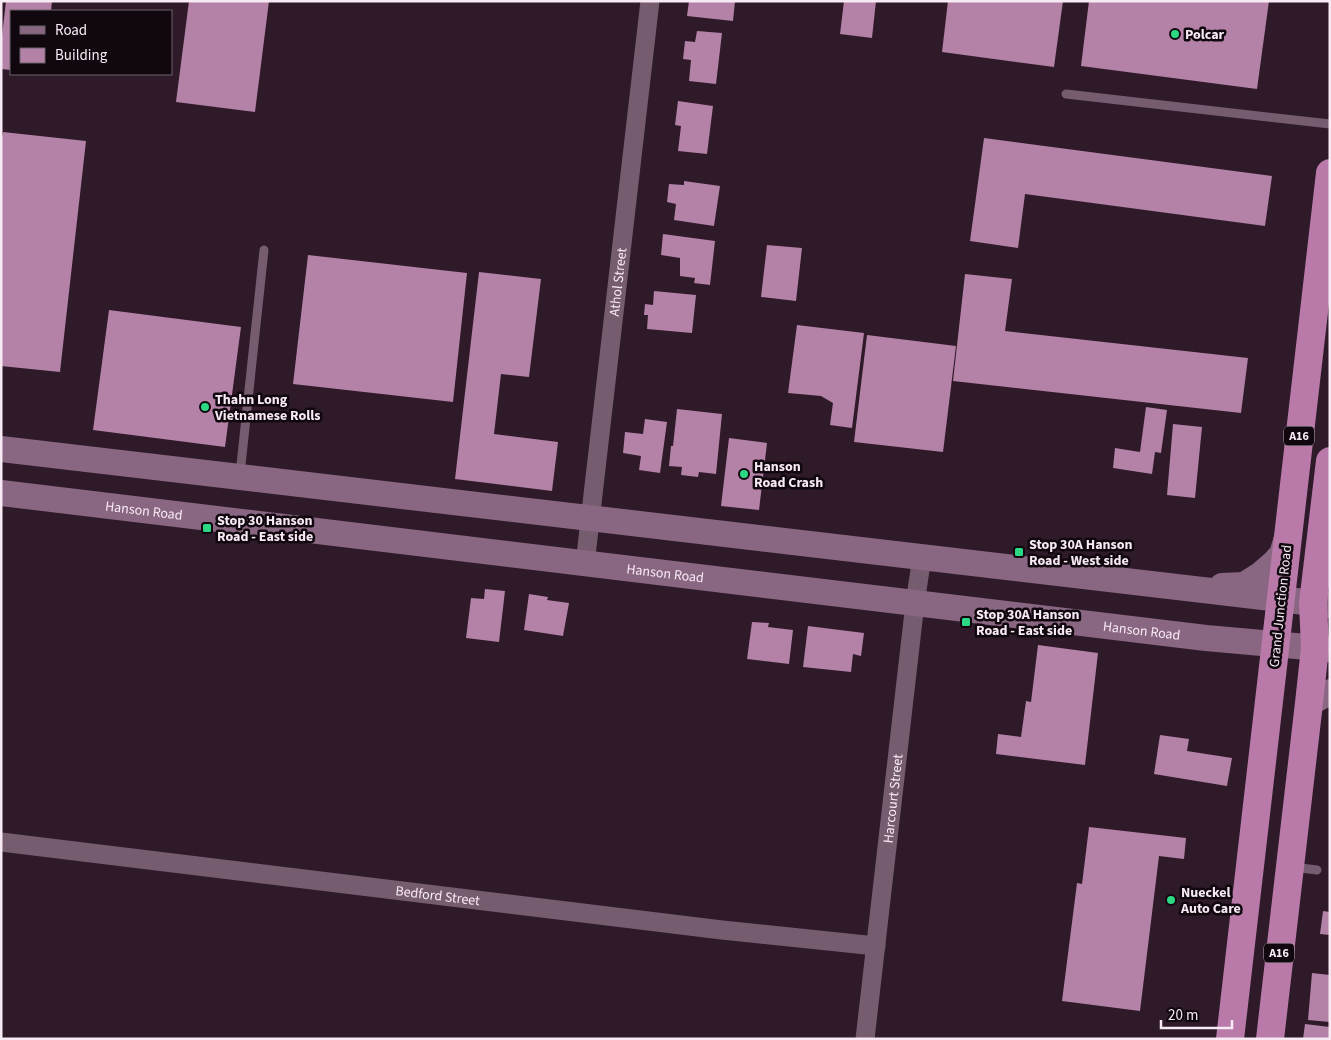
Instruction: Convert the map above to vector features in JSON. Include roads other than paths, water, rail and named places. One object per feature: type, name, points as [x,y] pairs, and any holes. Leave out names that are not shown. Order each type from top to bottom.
[{"type":"highway","name":"Grand Junction Road","points":[[1230,1039],[1330,173]]},
{"type":"highway","name":"A16","points":[[1270,1039],[1289,867],[1320,697],[1325,500],[1330,461]]},
{"type":"highway","points":[[1325,500],[1330,530]]},
{"type":"main road","points":[[1,449],[1321,604]]},
{"type":"main road","name":"Hanson Road","points":[[1,493],[1206,638],[1322,649]]},
{"type":"main road","points":[[1186,588],[1244,585],[1275,562],[1282,554],[1287,538]]},
{"type":"street","name":"Athol Street","points":[[586,564],[650,1]]},
{"type":"street","name":"Harcourt Street","points":[[865,1039],[915,603],[922,557]]},
{"type":"street","name":"Bedford Street","points":[[1,842],[722,930],[876,946]]},
{"type":"lane","points":[[1066,94],[1330,124]]},
{"type":"lane","points":[[240,477],[264,250]]},
{"type":"lane","points":[[1289,867],[1317,870]]},
{"type":"place","name":"Polcar","points":[[1175,34]]},
{"type":"place","name":"Thahn Long Vietnamese Rolls","points":[[205,407]]},
{"type":"place","name":"Hanson Road Crash","points":[[744,474]]},
{"type":"place","name":"Stop 30 Hanson Road - East side","points":[[207,528]]},
{"type":"place","name":"Stop 30A Hanson Road - West side","points":[[1019,552]]},
{"type":"place","name":"Stop 30A Hanson Road - East side","points":[[966,622]]},
{"type":"place","name":"Nueckel Auto Care","points":[[1171,900]]}]
